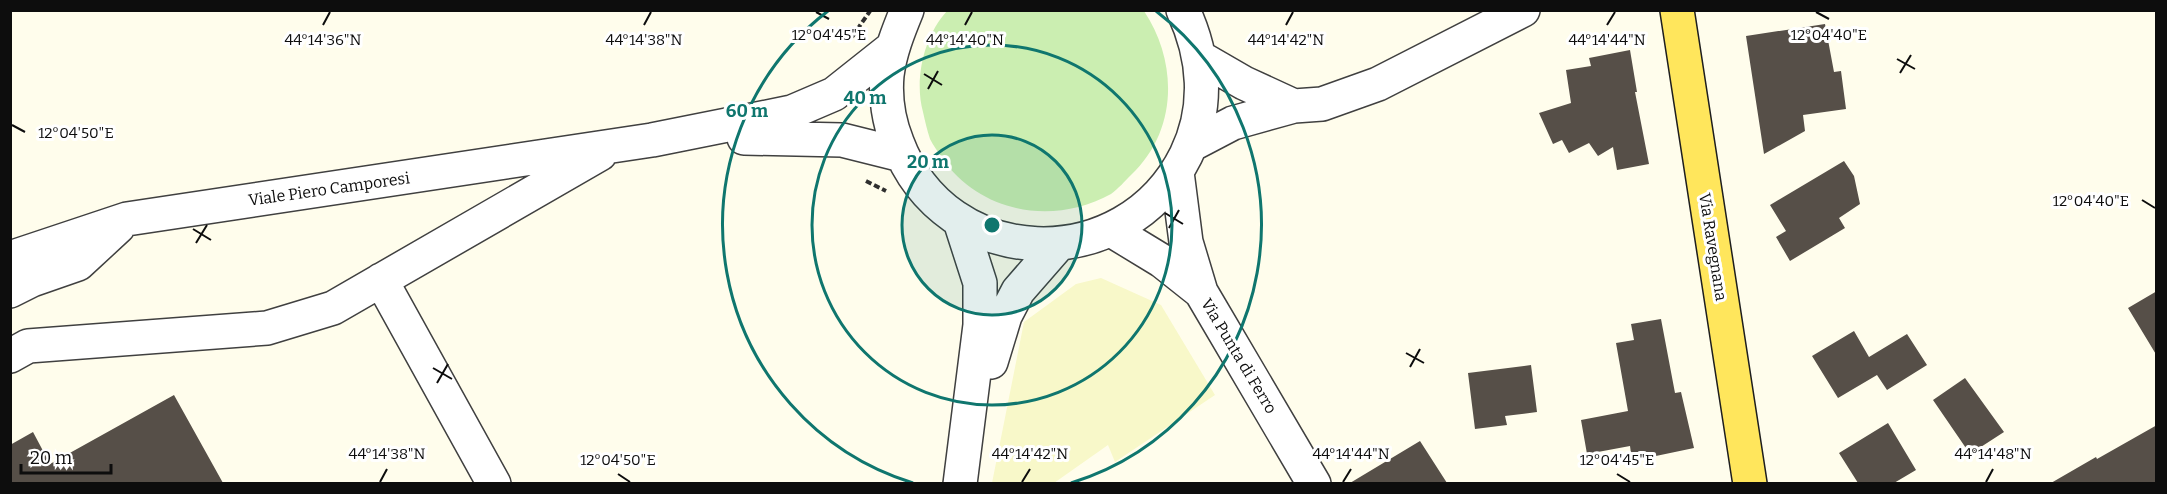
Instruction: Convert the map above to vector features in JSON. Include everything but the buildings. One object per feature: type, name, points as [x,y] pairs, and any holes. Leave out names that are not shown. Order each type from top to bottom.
[{"type":"main road","name":"Via Ravegnana","points":[[1677,10],[1750,483]]},
{"type":"street","points":[[907,10],[892,48],[887,78],[887,102],[893,130],[902,155],[916,179],[933,199],[960,221],[1003,240],[1029,244],[1059,244],[1086,239],[1111,230],[1146,208],[1184,158],[1233,123],[1294,106],[1323,104],[1378,84],[1523,10]]},
{"type":"street","points":[[1183,10],[1192,28],[1203,82],[1200,112],[1184,158],[1186,242],[1201,292]]},
{"type":"street","name":"Viale Piero Camporesi","points":[[10,258],[127,219],[652,140],[792,112],[834,94],[892,48]]},
{"type":"street","points":[[1199,57],[1244,83],[1294,106]]},
{"type":"street","name":"Viale Piero Camporesi","points":[[652,140],[790,136],[842,140],[902,155]]},
{"type":"street","points":[[10,356],[28,346],[267,328],[333,308],[617,145]]},
{"type":"street","points":[[10,291],[32,280],[78,264],[127,219]]},
{"type":"street","points":[[960,221],[980,284],[980,325],[962,471]]},
{"type":"street","name":"Via Punta di Ferro","points":[[1111,230],[1162,261],[1201,292],[1314,483]]},
{"type":"street","points":[[962,471],[1005,316],[1032,272],[1059,244]]},
{"type":"street","points":[[381,280],[494,483]]},
{"type":"green space","points":[[947,11],[1144,11],[1163,52],[1168,96],[1165,117],[1158,138],[1146,157],[1111,194],[1089,204],[1065,210],[1019,209],[997,202],[976,191],[958,177],[930,139],[921,99],[923,58],[932,33]]},
{"type":"green space","points":[[1101,278],[1161,305],[1215,395],[1115,462],[1108,445],[1054,483],[992,483],[1024,322],[1076,284]]}]
